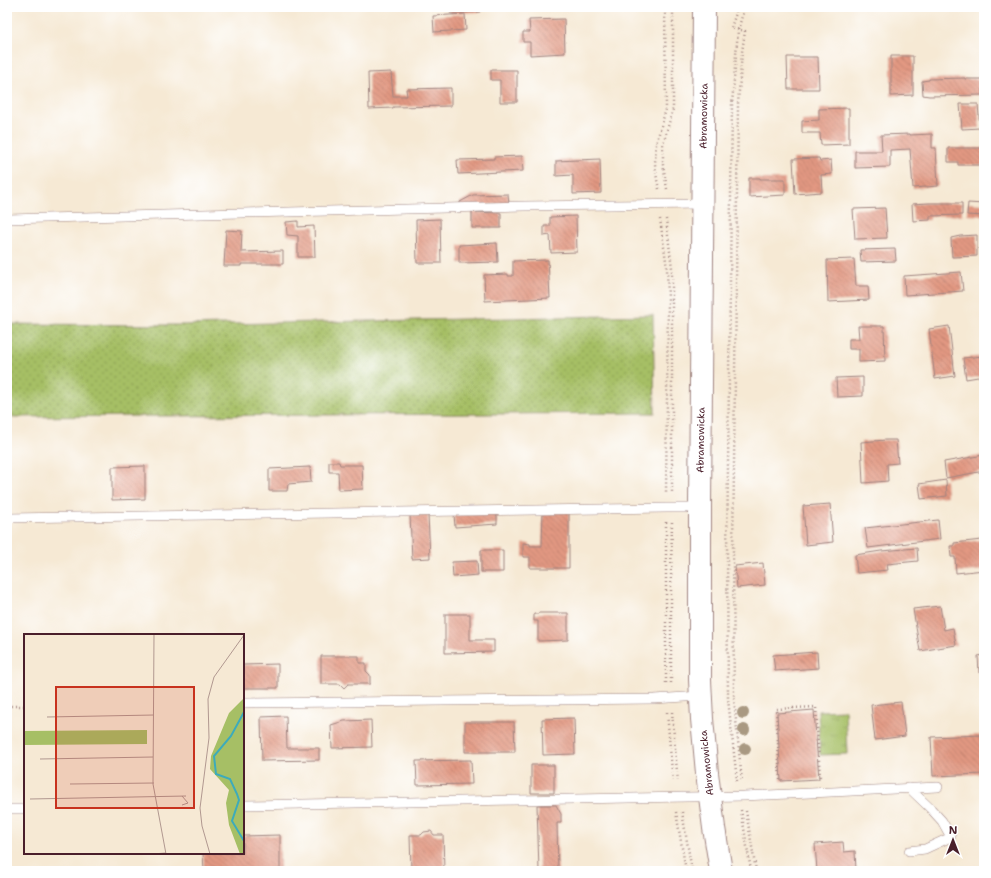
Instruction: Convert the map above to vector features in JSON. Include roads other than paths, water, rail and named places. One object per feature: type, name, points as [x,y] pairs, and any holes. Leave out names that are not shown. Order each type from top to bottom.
[{"type":"main road","name":"Abramowicka","points":[[704,7],[700,662],[704,742],[714,828],[721,871]]},
{"type":"lane","points":[[7,219],[524,206],[702,204]]},
{"type":"lane","points":[[7,518],[700,508]]},
{"type":"lane","points":[[244,703],[668,698],[701,696]]},
{"type":"lane","points":[[244,805],[741,796],[938,787]]},
{"type":"lane","points":[[909,788],[931,808],[942,821],[951,837],[925,849],[909,851]]},
{"type":"lane","points":[[7,809],[24,809]]}]
